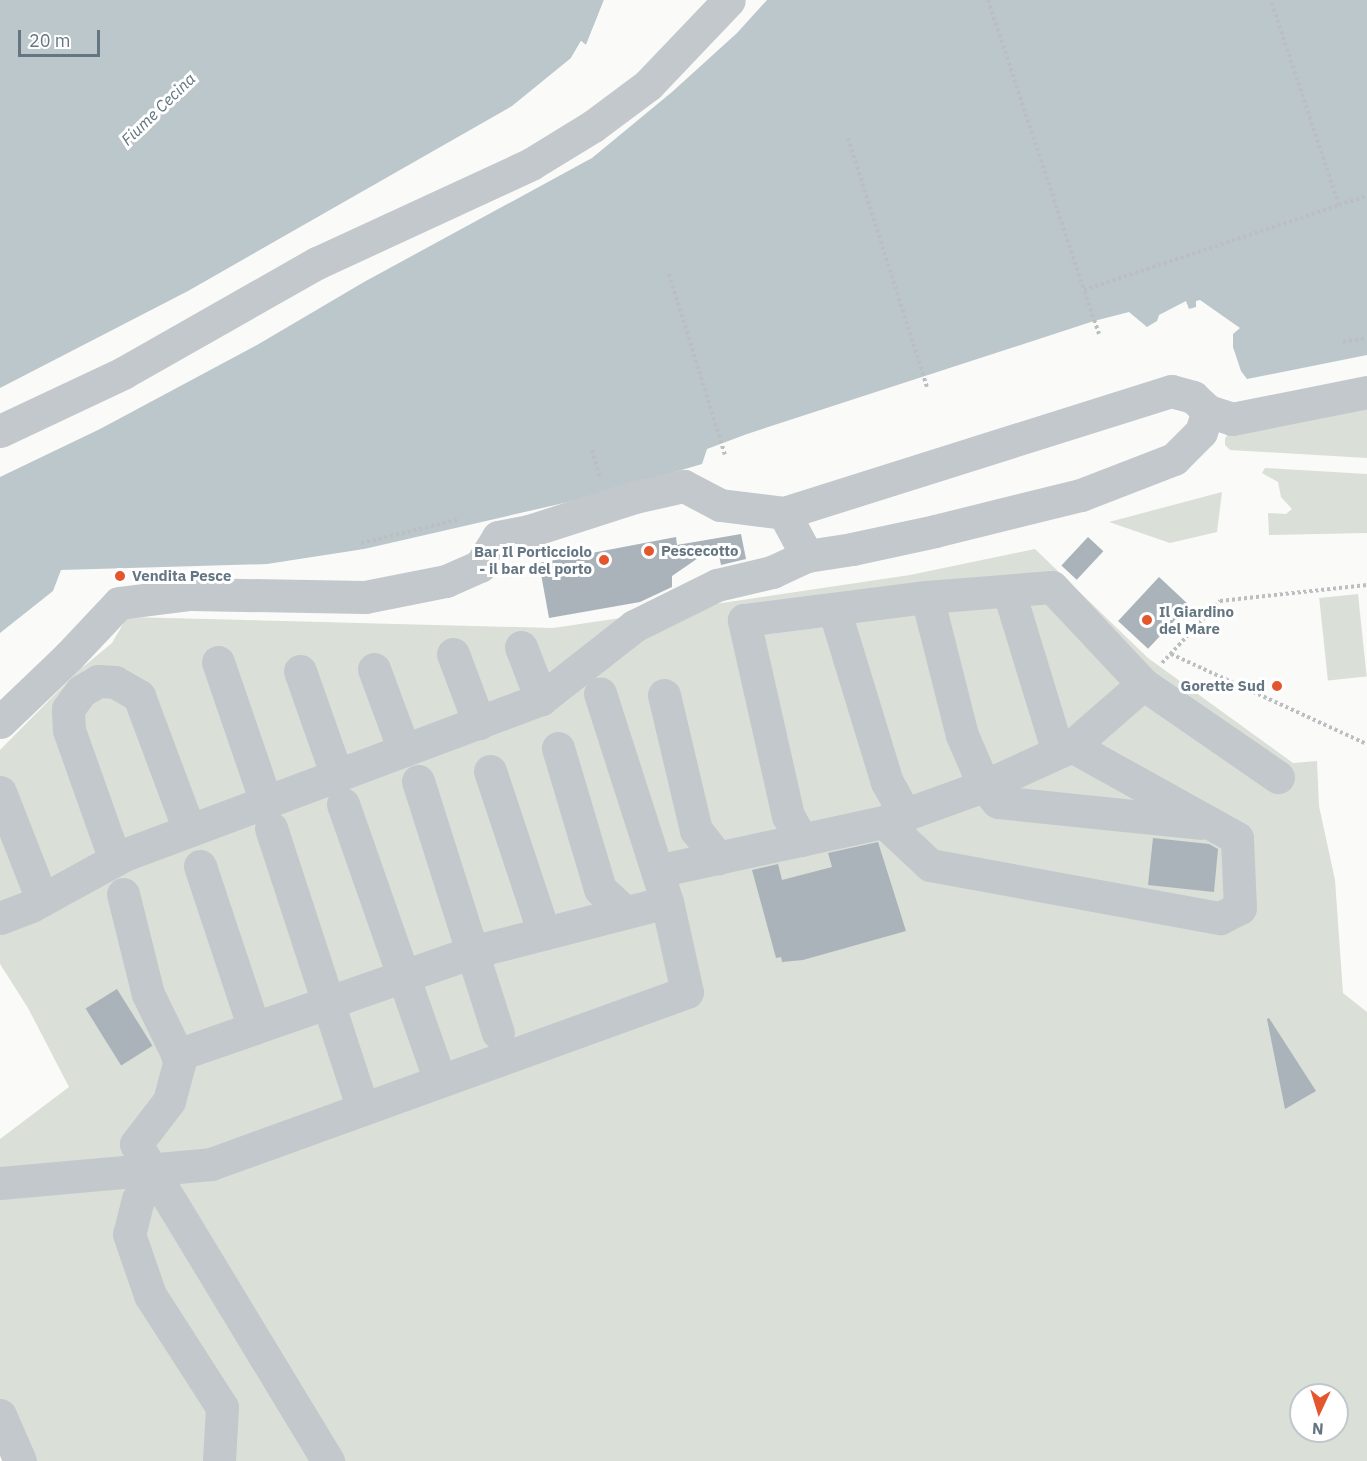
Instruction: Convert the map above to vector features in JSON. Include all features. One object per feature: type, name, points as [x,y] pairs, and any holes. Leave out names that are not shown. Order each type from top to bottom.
[{"type":"lane","points":[[0,431],[123,373],[317,263],[531,164],[593,126],[648,85],[729,0]]},
{"type":"lane","points":[[0,722],[69,656],[119,603],[190,594],[365,597],[446,581],[480,566],[498,537],[529,531],[635,497],[684,486],[720,505],[784,513],[1171,391],[1193,397],[1208,411],[1232,419],[1367,392]]},
{"type":"lane","points":[[0,918],[42,900],[116,860],[189,830],[268,815],[340,790],[404,750],[541,699],[634,626],[717,585],[772,572],[807,556],[852,549],[1082,495],[1174,459],[1201,432],[1208,411]]},
{"type":"lane","points":[[784,513],[807,556]]},
{"type":"lane","points":[[802,840],[788,816],[744,620],[927,597],[1052,587],[1143,684],[1278,777]]},
{"type":"lane","points":[[834,609],[887,782],[894,818],[930,865],[1220,918],[1240,908],[1237,838],[1065,749],[1009,592]]},
{"type":"lane","points":[[927,597],[962,735],[984,786],[998,802],[1214,825]]},
{"type":"lane","points":[[521,647],[541,699]]},
{"type":"lane","points":[[453,654],[479,723]]},
{"type":"lane","points":[[218,662],[359,1098]]},
{"type":"lane","points":[[374,669],[404,750]]},
{"type":"lane","points":[[300,671],[402,977],[437,1072]]},
{"type":"lane","points":[[116,860],[69,730],[68,709],[81,691],[98,681],[115,682],[139,696],[189,830]]},
{"type":"lane","points":[[657,871],[894,818],[984,786],[1065,749],[1143,684]]},
{"type":"lane","points":[[0,1182],[152,1174],[211,1164],[687,992],[667,902],[600,693]]},
{"type":"lane","points":[[664,695],[696,830],[718,858]]},
{"type":"lane","points":[[558,748],[600,889],[625,912]]},
{"type":"lane","points":[[490,771],[544,933]]},
{"type":"lane","points":[[418,781],[498,1033]]},
{"type":"lane","points":[[0,792],[42,900]]},
{"type":"lane","points":[[200,866],[254,1028]]},
{"type":"lane","points":[[123,894],[148,994],[180,1060],[169,1101],[135,1144],[328,1461]]},
{"type":"lane","points":[[177,1055],[472,952],[667,902]]},
{"type":"lane","points":[[152,1174],[138,1199],[129,1234],[150,1295],[222,1407],[219,1461]]},
{"type":"lane","points":[[0,1415],[20,1461]]},
{"type":"path","points":[[988,0],[1099,334]]},
{"type":"path","points":[[1270,0],[1339,205]]},
{"type":"path","points":[[848,138],[927,387]]},
{"type":"path","points":[[1084,290],[1367,196]]},
{"type":"path","points":[[669,274],[725,455]]},
{"type":"path","points":[[1343,342],[1367,338]]},
{"type":"path","points":[[592,450],[603,487]]},
{"type":"path","points":[[361,543],[457,520]]},
{"type":"path","points":[[450,521],[452,529]]},
{"type":"path","points":[[1143,684],[1220,601],[1367,585]]},
{"type":"path","points":[[1171,654],[1367,744]]},
{"type":"shaded area","points":[[1367,398],[1367,458],[1230,450],[1225,445],[1229,432]]},
{"type":"shaded area","points":[[1265,468],[1367,474],[1367,533],[1269,535],[1268,513],[1286,514],[1292,509],[1281,497],[1278,482],[1262,473]]},
{"type":"shaded area","points":[[1222,492],[1217,532],[1170,543],[1109,522]]},
{"type":"shaded area","points":[[1035,549],[1148,658],[1293,763],[1317,761],[1319,806],[1335,880],[1343,993],[1367,1012],[1367,1461],[10,1461],[0,1441],[0,1139],[69,1087],[28,1008],[0,964],[0,750],[77,672],[112,643],[127,617],[553,628],[910,575]]},
{"type":"shaded area","points":[[1358,594],[1367,677],[1328,681],[1319,598]]},
{"type":"water","name":"Fiume Cecina","points":[[0,0],[604,0],[586,45],[581,41],[571,58],[512,106],[188,291],[0,388]]},
{"type":"water","points":[[767,0],[1367,0],[1367,355],[1247,379],[1241,371],[1233,347],[1233,334],[1240,328],[1200,300],[1196,301],[1196,307],[1189,309],[1186,301],[1159,315],[1157,321],[1147,327],[1129,312],[1094,321],[747,434],[707,449],[702,464],[590,497],[364,549],[267,564],[61,570],[53,591],[0,633],[0,477],[100,429],[257,345],[364,282],[592,158],[672,92],[737,33]]},
{"type":"pier","points":[[604,0],[607,1],[589,47],[582,46],[574,60],[571,58],[581,41],[586,45]]},
{"type":"building","points":[[741,534],[746,559],[721,565],[717,545],[672,576],[672,587],[640,602],[549,618],[539,563],[676,537],[677,545]]},
{"type":"building","points":[[1088,537],[1103,551],[1077,580],[1061,566]]},
{"type":"building","points":[[1159,577],[1189,605],[1148,649],[1118,621]]},
{"type":"building","points":[[1153,838],[1209,844],[1218,849],[1214,892],[1148,885]]},
{"type":"building","points":[[878,842],[906,931],[803,960],[782,962],[781,957],[776,958],[752,870],[778,864],[782,880],[832,867],[828,853]]},
{"type":"building","points":[[117,989],[153,1046],[121,1065],[86,1009]]},
{"type":"building","points":[[1269,1018],[1316,1091],[1285,1109],[1267,1019]]},
{"type":"place","name":"Pescecotto","points":[[649,551]]},
{"type":"place","name":"Bar Il Porticciolo - il bar del porto","points":[[604,560]]},
{"type":"place","name":"Vendita Pesce","points":[[120,576]]},
{"type":"place","name":"Il Giardino del Mare","points":[[1147,620]]},
{"type":"place","name":"Gorette Sud","points":[[1277,686]]}]
